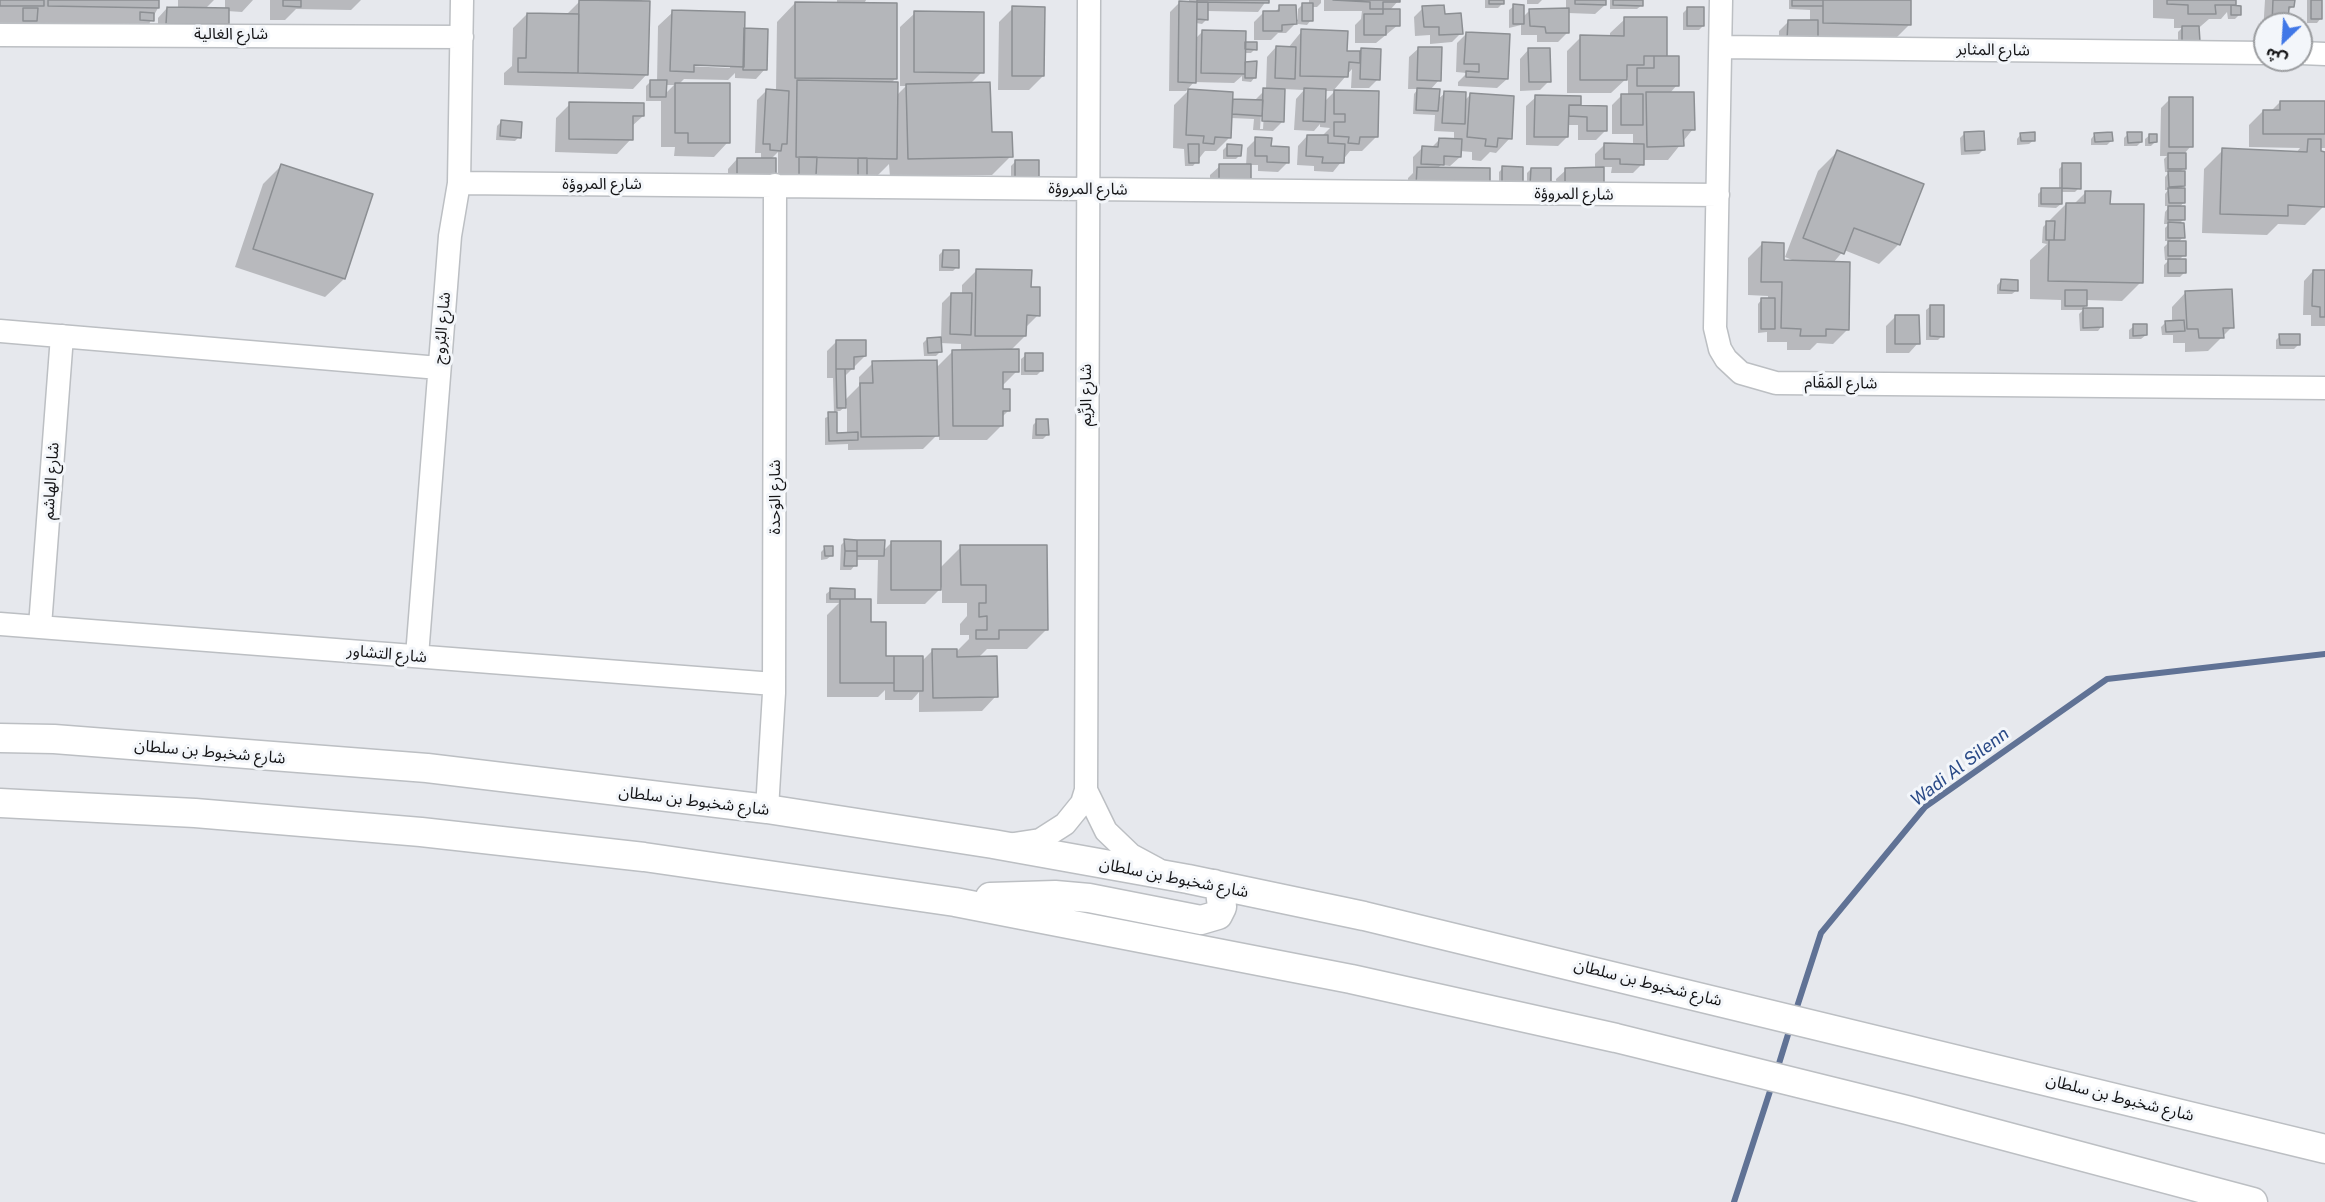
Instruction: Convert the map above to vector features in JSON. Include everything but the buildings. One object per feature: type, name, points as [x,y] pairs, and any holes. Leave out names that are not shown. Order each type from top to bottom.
[{"type":"main road","name":"شارع شخبوط بن سلطان","points":[[0,738],[54,739],[427,768],[767,809],[993,844],[1201,882],[1364,916],[1632,979],[2325,1149]]},
{"type":"main road","points":[[0,803],[195,813],[421,832],[656,859],[955,902],[1340,976],[1616,1038],[1906,1110],[2224,1198],[2253,1202]]},
{"type":"main road","points":[[955,902],[1055,895],[1089,898],[1201,920],[1218,915],[1222,907],[1220,891],[1201,882]]},
{"type":"street","name":"شارع البُروج","points":[[417,656],[450,236],[459,183],[462,0]]},
{"type":"street","name":"شارع الرِّيم","points":[[993,844],[1023,844],[1053,832],[1076,812],[1086,790],[1089,0]]},
{"type":"street","name":"شارع المَقَام","points":[[1721,0],[1717,338],[1726,359],[1751,377],[1776,383],[2325,388]]},
{"type":"street","name":"شارع الغالية","points":[[0,34],[462,36]]},
{"type":"street","name":"شارع المثابر","points":[[1720,46],[2253,53]]},
{"type":"street","name":"شارع المروؤة","points":[[459,183],[1718,195]]},
{"type":"street","name":"شارع الوَحدة","points":[[767,809],[774,684],[775,185]]},
{"type":"street","points":[[0,332],[439,368]]},
{"type":"street","name":"شارع الهاشم","points":[[40,626],[62,336]]},
{"type":"street","name":"شارع التشاور","points":[[0,624],[774,684]]},
{"type":"street","name":"شارع الرِّيم","points":[[1086,790],[1106,831],[1116,842],[1148,866],[1201,882]]},
{"type":"waterway","name":"Wadi Al Silenn","points":[[1795,1013],[1821,933],[1925,807],[2107,679],[2325,654]]},
{"type":"waterway","name":"Wadi Al Silenn","points":[[1777,1070],[1790,1028]]},
{"type":"waterway","name":"Wadi Al Silenn","points":[[1734,1202],[1772,1085]]}]
